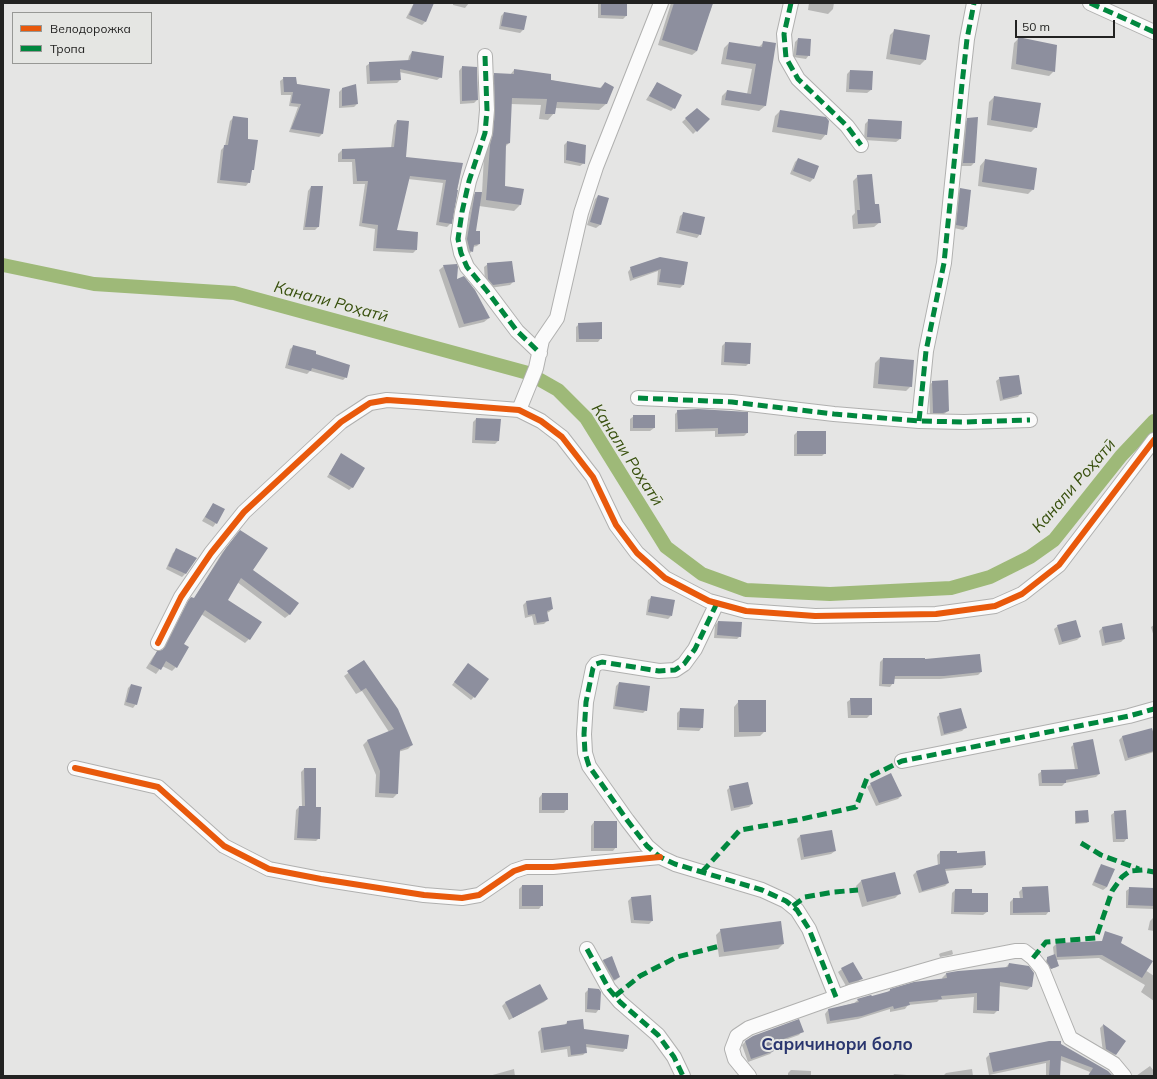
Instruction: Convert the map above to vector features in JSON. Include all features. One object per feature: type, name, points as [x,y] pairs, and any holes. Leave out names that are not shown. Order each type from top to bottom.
[{"type":"street","points":[[519,410],[536,368],[542,340],[557,318],[581,213],[596,167],[661,3]]},
{"type":"street","points":[[791,3],[784,34],[786,58],[798,79],[847,126],[861,145]]},
{"type":"street","points":[[919,421],[926,351],[944,263],[967,40],[974,3]]},
{"type":"street","points":[[1090,3],[1154,32]]},
{"type":"street","points":[[485,56],[487,110],[485,133],[469,181],[458,239],[461,254],[467,267],[517,330],[540,353]]},
{"type":"street","points":[[638,398],[732,402],[834,414],[919,421],[964,422],[1030,420]]},
{"type":"street","points":[[158,643],[181,598],[211,553],[244,512],[341,422],[370,403],[387,400],[410,401],[519,410],[541,421],[562,437],[593,477],[616,525],[637,553],[665,578],[709,601],[746,610],[814,616],[936,614],[995,606],[1022,594],[1059,565],[1150,450],[1154,440]]},
{"type":"street","points":[[717,603],[695,649],[684,664],[675,670],[659,671],[602,662],[596,664],[592,668],[586,702],[584,734],[585,753],[589,766],[627,820],[647,846],[660,857],[674,864],[762,890],[786,901],[797,910],[809,929],[836,997]]},
{"type":"street","points":[[902,761],[1129,716],[1154,709]]},
{"type":"street","points":[[75,768],[158,787],[224,846],[269,869],[321,879],[400,891],[462,898],[479,895],[514,871],[526,867],[553,867],[660,857]]},
{"type":"street","points":[[588,948],[609,989],[620,1002],[658,1035],[674,1056],[683,1076]]},
{"type":"street","points":[[749,1076],[735,1059],[732,1049],[736,1036],[749,1028],[836,997],[943,965],[1015,950],[1024,951],[1033,958],[1042,969],[1070,1038],[1114,1064],[1124,1076]]},
{"type":"building","points":[[414,3],[434,3],[426,22],[409,15]]},
{"type":"building","points":[[601,3],[627,3],[627,16],[601,15]]},
{"type":"building","points":[[674,3],[713,3],[697,51],[662,40]]},
{"type":"building","points":[[504,12],[527,16],[524,30],[501,26]]},
{"type":"building","points":[[894,29],[930,35],[926,60],[890,54]]},
{"type":"building","points":[[1018,37],[1057,45],[1055,72],[1016,64]]},
{"type":"building","points":[[798,38],[811,39],[810,56],[796,55]]},
{"type":"building","points":[[763,41],[776,43],[766,106],[725,100],[727,90],[751,94],[756,64],[726,59],[729,42],[762,47]]},
{"type":"building","points":[[412,51],[444,56],[442,78],[400,69],[401,80],[370,81],[369,62],[410,60]]},
{"type":"building","points":[[462,66],[477,67],[478,100],[462,101]]},
{"type":"building","points":[[514,69],[551,74],[551,80],[601,88],[605,82],[614,87],[607,104],[557,102],[555,114],[545,114],[547,99],[512,98],[510,143],[506,144],[505,186],[524,189],[521,205],[486,200],[490,145],[493,134],[495,111],[494,73],[514,74]]},
{"type":"building","points":[[850,70],[873,71],[872,90],[849,89]]},
{"type":"building","points":[[283,77],[296,77],[297,84],[330,89],[323,134],[291,129],[301,104],[291,103],[293,92],[284,92]]},
{"type":"building","points":[[657,82],[682,95],[675,109],[649,96]]},
{"type":"building","points":[[356,84],[358,104],[342,106],[342,88]]},
{"type":"building","points":[[994,96],[1041,103],[1037,128],[991,120]]},
{"type":"building","points":[[697,108],[710,119],[697,132],[685,118]]},
{"type":"building","points":[[780,110],[826,117],[829,121],[827,135],[777,127]]},
{"type":"building","points":[[233,116],[248,118],[248,139],[258,140],[254,170],[252,170],[250,183],[220,180],[224,145],[228,145]]},
{"type":"building","points":[[978,117],[975,163],[963,163],[967,118]]},
{"type":"building","points":[[868,119],[902,121],[901,139],[867,137]]},
{"type":"building","points":[[397,120],[409,121],[406,157],[463,163],[452,224],[439,222],[446,180],[410,176],[397,230],[418,232],[417,250],[376,248],[378,225],[362,223],[368,181],[357,181],[355,159],[342,159],[342,149],[394,147]]},
{"type":"building","points":[[567,141],[586,145],[585,164],[566,160]]},
{"type":"building","points":[[798,158],[819,166],[814,179],[793,171]]},
{"type":"building","points":[[985,159],[1037,168],[1034,190],[982,182]]},
{"type":"building","points":[[872,174],[875,204],[879,204],[881,223],[858,224],[857,210],[860,210],[857,175]]},
{"type":"building","points":[[311,186],[323,186],[319,227],[305,227]]},
{"type":"building","points":[[960,188],[971,190],[967,227],[956,225]]},
{"type":"building","points":[[475,192],[482,192],[476,231],[480,231],[480,244],[474,245],[473,252],[470,251],[467,239]]},
{"type":"building","points":[[598,195],[609,198],[601,225],[590,222]]},
{"type":"building","points":[[683,212],[705,217],[701,235],[679,230]]},
{"type":"building","points":[[660,257],[688,262],[684,285],[659,282],[661,269],[633,278],[630,267]]},
{"type":"building","points":[[512,261],[515,282],[493,285],[488,279],[487,263]]},
{"type":"building","points":[[457,264],[457,279],[464,276],[475,290],[490,318],[464,324],[443,265]]},
{"type":"building","points":[[602,322],[602,339],[579,339],[578,323]]},
{"type":"building","points":[[725,342],[751,343],[750,364],[724,362]]},
{"type":"building","points":[[293,345],[316,351],[316,354],[350,365],[347,378],[312,368],[311,371],[288,365]]},
{"type":"building","points":[[880,357],[914,360],[912,387],[878,384]]},
{"type":"building","points":[[1019,375],[1022,394],[1003,399],[999,377]]},
{"type":"building","points":[[948,380],[949,411],[943,413],[933,413],[932,381]]},
{"type":"building","points":[[698,409],[748,412],[748,433],[718,434],[718,428],[678,429],[677,410]]},
{"type":"building","points":[[633,415],[655,415],[655,428],[633,428]]},
{"type":"building","points":[[476,418],[501,419],[499,441],[475,440]]},
{"type":"building","points":[[797,431],[826,431],[826,454],[797,454]]},
{"type":"building","points":[[341,453],[365,468],[353,488],[329,474]]},
{"type":"building","points":[[213,503],[225,509],[217,524],[205,517]]},
{"type":"building","points":[[240,530],[268,548],[253,570],[299,603],[290,615],[241,578],[228,600],[262,622],[250,640],[205,610],[184,644],[189,647],[177,668],[166,661],[161,670],[150,664],[157,651],[162,650],[165,647],[188,601],[191,597],[194,598],[226,548]]},
{"type":"building","points":[[176,548],[197,558],[186,574],[168,566]]},
{"type":"building","points":[[651,596],[675,600],[672,616],[648,612]]},
{"type":"building","points":[[551,597],[553,609],[547,611],[549,621],[537,623],[535,614],[528,615],[526,601]]},
{"type":"building","points":[[1076,620],[1081,637],[1062,642],[1057,625]]},
{"type":"building","points":[[718,621],[742,622],[741,637],[717,635]]},
{"type":"building","points":[[1122,623],[1125,639],[1105,643],[1102,627]]},
{"type":"building","points":[[980,654],[982,672],[944,676],[895,676],[894,684],[882,684],[883,658],[925,659]]},
{"type":"building","points":[[364,660],[398,709],[413,745],[400,750],[398,794],[379,793],[380,771],[367,740],[394,729],[366,688],[361,691],[347,671]]},
{"type":"building","points":[[468,663],[489,679],[475,698],[454,682]]},
{"type":"building","points":[[619,682],[650,686],[647,711],[615,706]]},
{"type":"building","points":[[131,684],[142,687],[137,705],[126,702]]},
{"type":"building","points":[[850,698],[872,698],[872,715],[851,715]]},
{"type":"building","points":[[738,700],[766,700],[766,732],[739,732]]},
{"type":"building","points":[[680,708],[704,709],[703,728],[679,727]]},
{"type":"building","points":[[961,708],[967,728],[944,734],[939,713]]},
{"type":"building","points":[[1152,728],[1154,735],[1154,751],[1128,758],[1122,736]]},
{"type":"building","points":[[1093,739],[1100,774],[1066,780],[1066,783],[1042,783],[1041,770],[1078,769],[1073,743]]},
{"type":"building","points":[[304,768],[316,768],[316,807],[321,807],[320,839],[297,838],[299,806],[305,806]]},
{"type":"building","points":[[891,773],[902,796],[879,803],[870,783]]},
{"type":"building","points":[[748,782],[753,804],[734,808],[729,786]]},
{"type":"building","points":[[542,793],[568,793],[568,810],[542,810]]},
{"type":"building","points":[[1088,810],[1089,822],[1076,823],[1075,811]]},
{"type":"building","points":[[1126,810],[1128,839],[1116,839],[1114,811]]},
{"type":"building","points":[[594,821],[617,821],[617,848],[594,848]]},
{"type":"building","points":[[832,830],[836,851],[804,857],[800,835]]},
{"type":"building","points":[[940,851],[957,851],[957,853],[985,851],[986,865],[945,869],[949,883],[922,891],[916,871],[940,864]]},
{"type":"building","points":[[1101,864],[1115,869],[1107,887],[1094,882]]},
{"type":"building","points":[[895,872],[901,894],[867,902],[861,880]]},
{"type":"building","points":[[522,885],[543,885],[543,906],[522,906]]},
{"type":"building","points":[[1048,886],[1050,912],[1013,913],[1013,898],[1023,898],[1022,887]]},
{"type":"building","points":[[1129,887],[1154,888],[1154,906],[1128,905]]},
{"type":"building","points":[[955,889],[972,889],[972,893],[988,893],[988,912],[954,912]]},
{"type":"building","points":[[651,895],[653,921],[634,920],[631,897]]},
{"type":"building","points":[[781,921],[784,944],[724,952],[720,929]]},
{"type":"building","points":[[1105,931],[1123,937],[1121,943],[1153,961],[1142,978],[1102,955],[1057,957],[1056,943],[1102,941]]},
{"type":"building","points":[[1055,954],[1059,966],[1051,969],[1047,962],[1047,957]]},
{"type":"building","points":[[612,956],[620,977],[614,980],[603,960]]},
{"type":"building","points":[[853,962],[863,979],[849,983],[841,968]]},
{"type":"building","points":[[1009,963],[1029,966],[1034,973],[1032,987],[1000,982],[999,1011],[977,1010],[977,993],[941,996],[942,999],[909,1002],[910,1005],[894,1009],[893,1006],[862,1016],[830,1021],[828,1009],[859,1002],[857,999],[890,991],[890,989],[914,982],[947,978],[946,973],[1008,967]]},
{"type":"building","points":[[540,984],[548,999],[513,1018],[505,1002]]},
{"type":"building","points":[[588,988],[599,989],[601,992],[600,1010],[587,1009]]},
{"type":"building","points":[[583,1019],[584,1029],[629,1035],[627,1049],[586,1044],[587,1053],[571,1055],[570,1046],[544,1050],[541,1028],[567,1024],[567,1021]]},
{"type":"building","points":[[799,1019],[804,1032],[772,1043],[774,1051],[751,1059],[745,1041],[753,1036]]},
{"type":"building","points":[[1103,1024],[1126,1041],[1116,1055],[1106,1049]]},
{"type":"building","points":[[1049,1041],[1061,1041],[1061,1044],[1108,1071],[1113,1076],[1088,1076],[1093,1068],[1061,1056],[1060,1076],[1049,1076],[1050,1060],[993,1072],[989,1053]]},
{"type":"waterway","name":"Канали Роҳатӣ","points":[[3,265],[94,284],[234,293],[528,373],[558,390],[586,418],[666,547],[702,574],[746,590],[830,594],[951,588],[990,577],[1030,557],[1054,540],[1121,456],[1154,421]]},
{"type":"marked path","points":[[791,3],[784,34],[786,58],[798,79],[847,126],[861,145]]},
{"type":"marked path","points":[[919,421],[926,351],[944,263],[967,39],[974,3]]},
{"type":"marked path","points":[[1090,3],[1154,32]]},
{"type":"marked path","points":[[485,56],[487,110],[485,133],[469,181],[458,239],[461,253],[467,267],[517,331],[540,353]]},
{"type":"marked path","points":[[638,398],[732,402],[834,414],[919,421],[964,422],[1030,420]]},
{"type":"marked path","points":[[717,603],[695,649],[684,664],[675,670],[659,671],[602,662],[596,664],[593,668],[586,702],[584,734],[585,753],[589,766],[627,820],[647,846],[660,857],[675,864],[762,890],[786,901],[797,910],[809,929],[836,997]]},
{"type":"marked path","points":[[702,872],[740,830],[797,820],[856,807],[867,778],[902,761],[1129,716],[1154,709]]},
{"type":"marked path","points":[[1081,843],[1101,855],[1139,869]]},
{"type":"marked path","points":[[1033,958],[1046,942],[1096,938],[1112,891],[1122,877],[1130,871],[1143,870],[1154,872]]},
{"type":"marked path","points":[[793,906],[805,897],[858,890]]},
{"type":"marked path","points":[[615,996],[640,976],[677,957],[720,946]]},
{"type":"marked path","points":[[587,949],[609,989],[620,1002],[658,1035],[674,1057],[683,1076]]},
{"type":"cycle path","points":[[158,643],[181,597],[211,553],[244,512],[341,422],[370,403],[387,400],[519,410],[541,421],[562,437],[593,477],[616,525],[637,553],[665,578],[709,601],[746,611],[815,616],[936,614],[995,606],[1022,594],[1059,565],[1154,440]]},
{"type":"cycle path","points":[[75,768],[158,787],[224,846],[269,869],[321,879],[424,895],[462,898],[479,895],[514,871],[526,867],[553,867],[660,857]]},
{"type":"district","name":"Саричинори боло","points":[[837,1045]]}]
